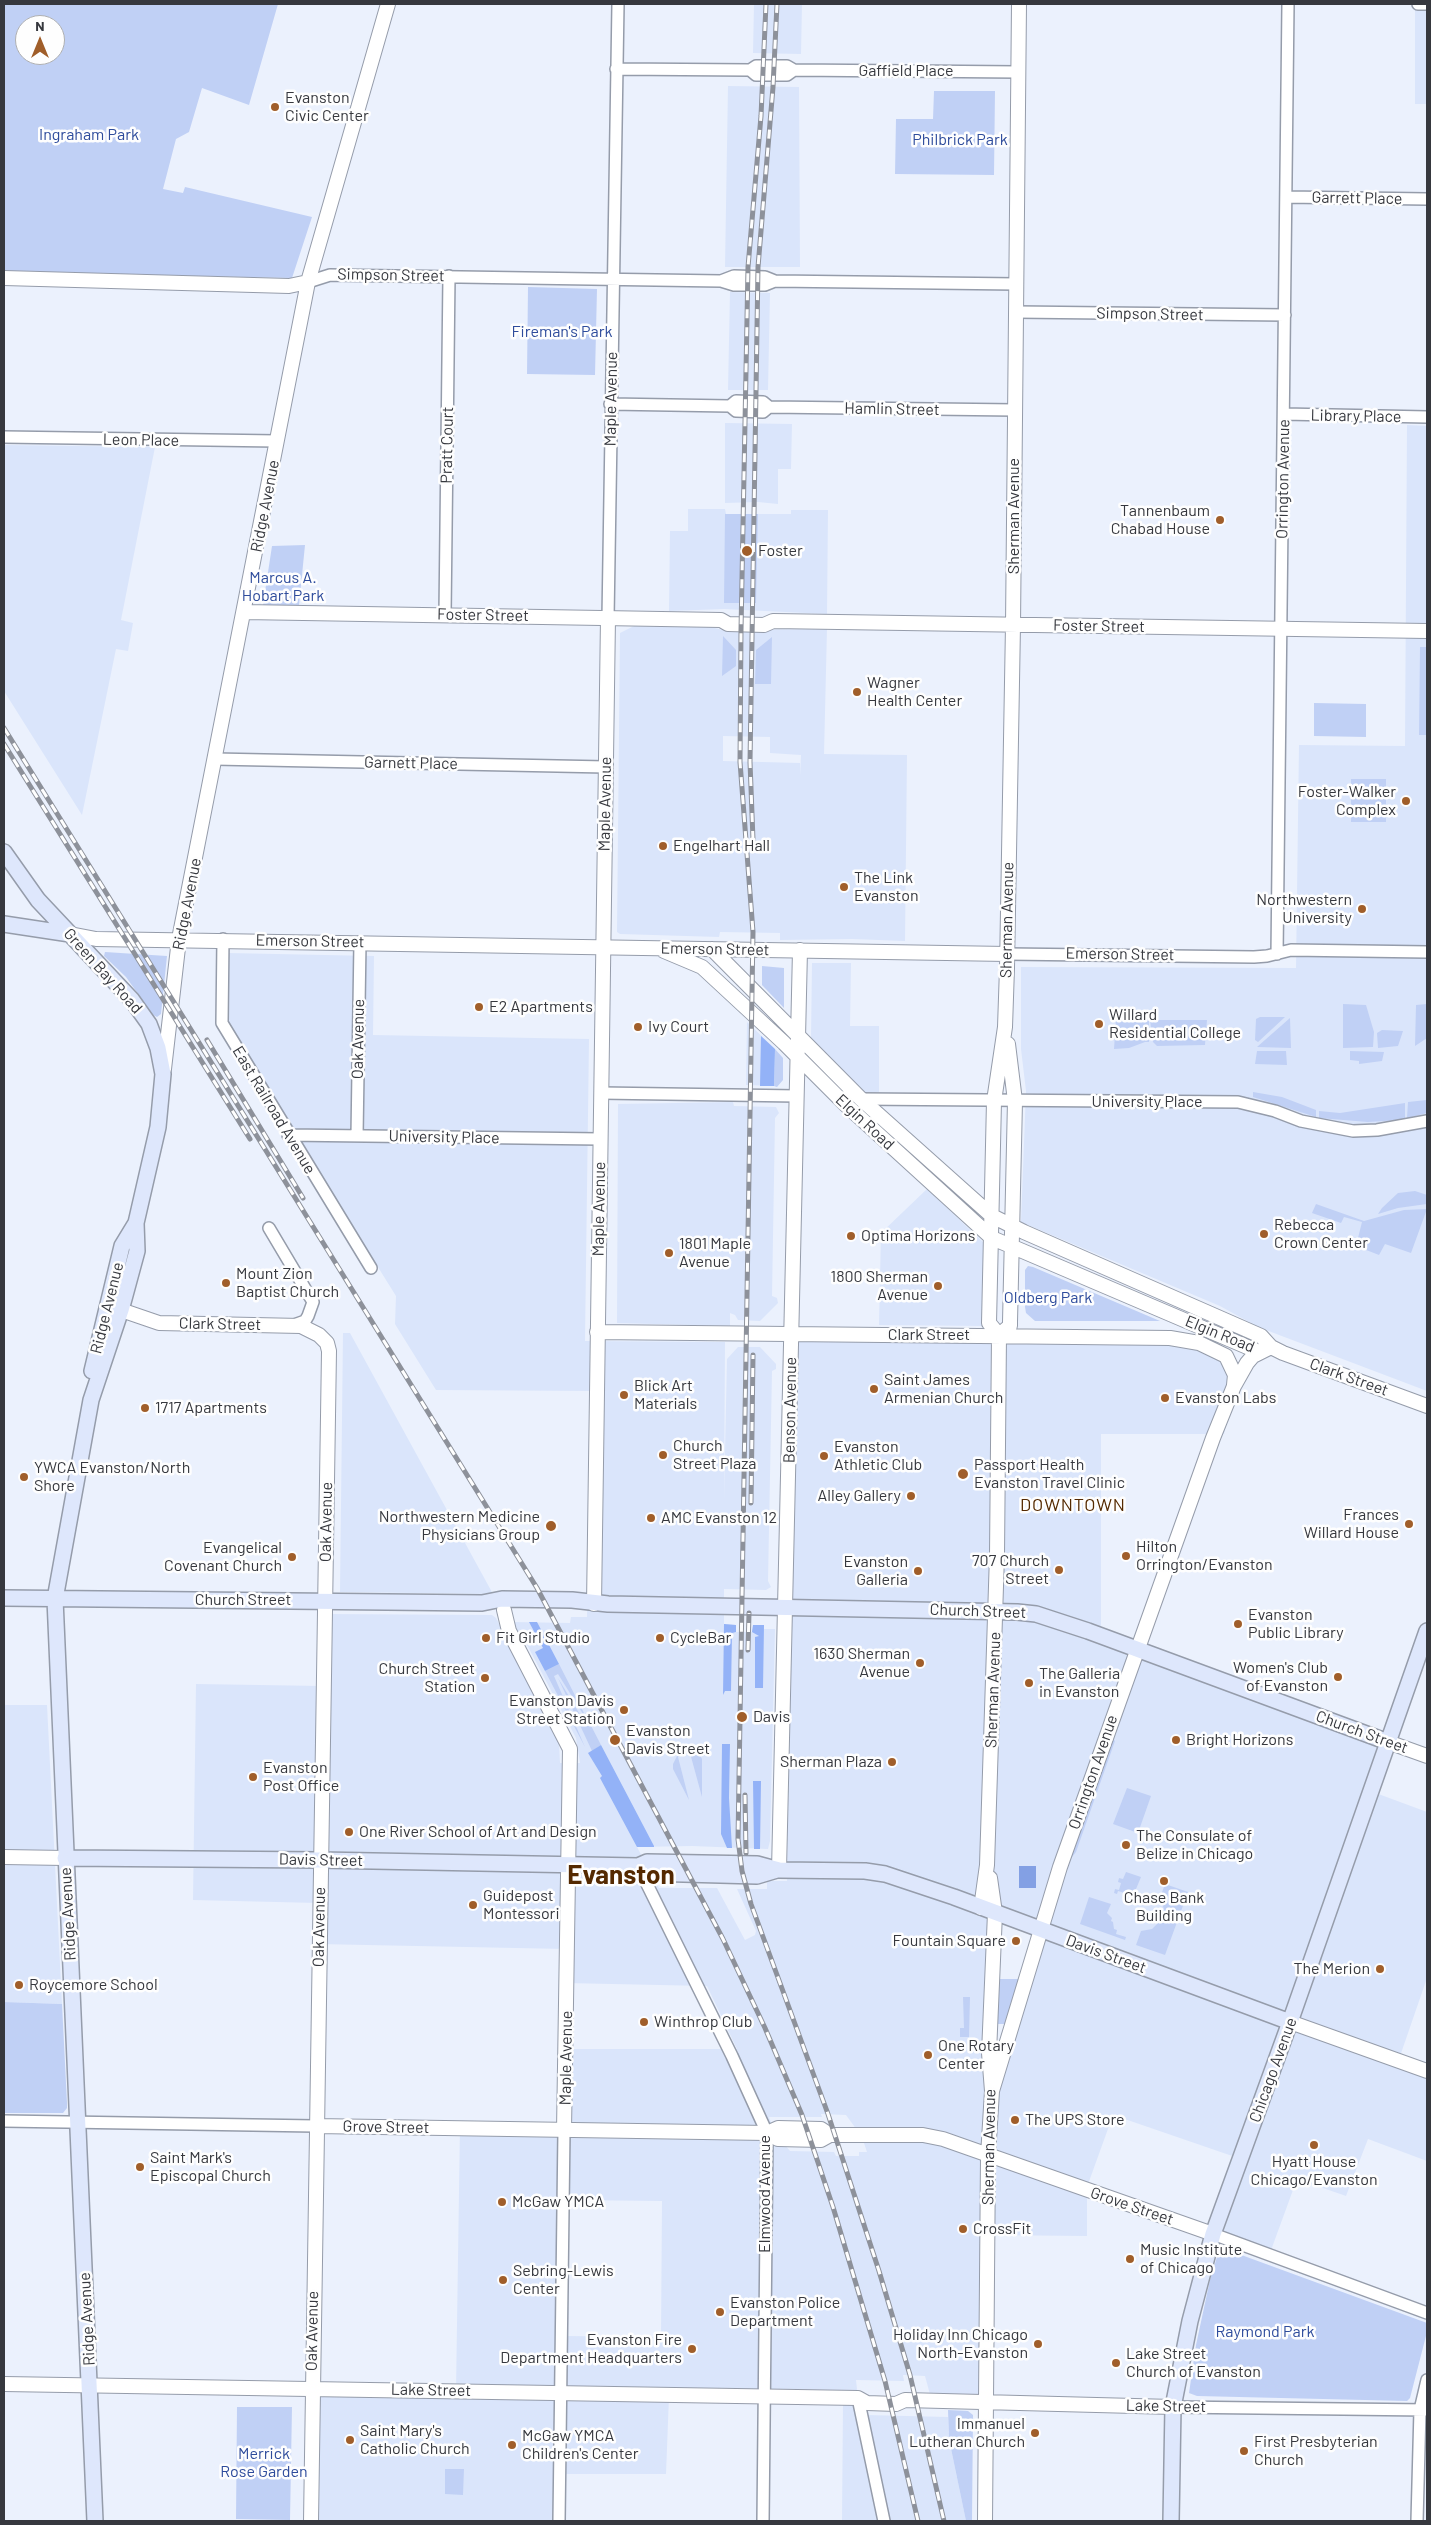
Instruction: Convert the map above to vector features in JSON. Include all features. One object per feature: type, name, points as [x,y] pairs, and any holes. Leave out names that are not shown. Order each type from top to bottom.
[{"type":"main road","name":"Green Bay Road","points":[[4,852],[38,900],[132,1000],[149,1024],[158,1048],[163,1074],[158,1127],[136,1223]]},
{"type":"main road","name":"Emerson Street","points":[[4,924],[70,934]]},
{"type":"main road","name":"Ridge Avenue","points":[[91,1400],[92,1368],[112,1281],[122,1246],[136,1223]]},
{"type":"main road","name":"Ridge Avenue","points":[[95,2521],[55,1599],[91,1400],[121,1310],[137,1251],[136,1223]]},
{"type":"main road","points":[[112,1281],[115,1301],[121,1310]]},
{"type":"main road","name":"Church Street","points":[[4,1598],[482,1603],[502,1599],[572,1600],[594,1604],[785,1606],[995,1611],[1036,1614],[1137,1648],[1388,1742]]},
{"type":"main road","name":"Church Street","points":[[482,1603],[504,1610],[573,1610],[594,1604]]},
{"type":"main road","name":"Chicago Avenue","points":[[1171,2521],[1173,2407],[1190,2321],[1213,2234],[1290,2022],[1427,1631]]},
{"type":"main road","name":"Davis Street","points":[[65,1858],[320,1860],[638,1866],[647,1862],[748,1864],[779,1870],[865,1871],[885,1874],[1290,2022]]},
{"type":"street","name":"Ridge Avenue","points":[[163,1074],[179,939],[216,759],[308,282],[388,4]]},
{"type":"street","name":"Maple Avenue","points":[[594,1604],[610,404],[618,4]]},
{"type":"street","name":"Sherman Avenue","points":[[985,2521],[988,2156],[992,2090],[988,2053],[987,1865],[995,1611],[999,1368],[999,1335],[989,1323],[994,1101],[1005,1027],[1007,954],[1013,625],[1018,4]]},
{"type":"street","name":"Orrington Avenue","points":[[1277,954],[1288,4]]},
{"type":"street","points":[[1418,4],[1427,4]]},
{"type":"street","name":"Gaffield Place","points":[[616,69],[750,70],[756,66],[787,66],[794,70],[1018,72]]},
{"type":"street","name":"Garrett Place","points":[[1286,196],[1427,199]]},
{"type":"street","name":"Simpson Street","points":[[4,278],[289,286],[330,274],[721,280],[734,284],[764,285],[775,281],[1016,284]]},
{"type":"street","name":"Pratt Court","points":[[445,614],[449,276]]},
{"type":"street","name":"Simpson Street","points":[[1016,312],[1285,315]]},
{"type":"street","name":"Hamlin Street","points":[[610,404],[730,406],[736,401],[763,402],[769,407],[1015,410]]},
{"type":"street","name":"Library Place","points":[[1284,414],[1427,417]]},
{"type":"street","name":"Leon Place","points":[[4,437],[17,439],[277,442]]},
{"type":"street","name":"Foster Street","points":[[244,612],[721,620],[728,624],[764,625],[770,621],[1427,631]]},
{"type":"street","name":"Garnett Place","points":[[216,759],[606,767]]},
{"type":"street","name":"Emerson Street","points":[[70,934],[96,939],[223,939],[1007,954],[1254,957],[1291,950],[1427,952]]},
{"type":"street","name":"East Railroad Avenue","points":[[223,939],[222,1023],[288,1135],[371,1268]]},
{"type":"street","name":"Oak Avenue","points":[[356,1136],[360,942]]},
{"type":"street","name":"Elgin Road","points":[[659,948],[702,967],[845,1104],[992,1238],[1011,1248],[1265,1349]]},
{"type":"street","name":"Elgin Road","points":[[712,949],[861,1099],[992,1216],[1012,1227],[1261,1336],[1265,1349]]},
{"type":"street","name":"Benson Avenue","points":[[779,1870],[800,950]]},
{"type":"street","name":"Sherman Avenue","points":[[999,1335],[1010,1326],[1015,1101],[1005,1027]]},
{"type":"street","points":[[601,1093],[797,1096]]},
{"type":"street","name":"University Place","points":[[861,1099],[1238,1102],[1275,1111],[1301,1121],[1353,1131],[1427,1121]]},
{"type":"street","name":"University Place","points":[[288,1135],[600,1139]]},
{"type":"street","points":[[269,1228],[313,1302],[305,1321],[294,1325]]},
{"type":"street","name":"Clark Street","points":[[121,1310],[159,1323],[294,1325],[311,1330],[319,1335]]},
{"type":"street","name":"Clark Street","points":[[597,1332],[999,1335],[1185,1340],[1213,1348],[1226,1356],[1234,1374],[1234,1386]]},
{"type":"street","name":"Oak Avenue","points":[[311,2521],[315,2126],[329,1351],[327,1343],[319,1335]]},
{"type":"street","points":[[999,1368],[1009,1346],[1022,1336]]},
{"type":"street","name":"Orrington Avenue","points":[[992,2090],[1040,1930],[1137,1648],[1234,1386],[1247,1363],[1265,1349]]},
{"type":"street","name":"Clark Street","points":[[1265,1349],[1427,1406]]},
{"type":"street","name":"Maple Avenue","points":[[504,1610],[509,1631],[570,1749],[570,1865],[564,2130],[559,2521]]},
{"type":"street","name":"Church Street","points":[[1388,1742],[1427,1756]]},
{"type":"street","name":"Davis Street","points":[[4,1857],[65,1858]]},
{"type":"street","name":"Elmwood Avenue","points":[[638,1866],[732,2056],[767,2133],[763,2521]]},
{"type":"street","name":"Davis Street","points":[[1290,2022],[1427,2070]]},
{"type":"street","name":"Grove Street","points":[[4,2121],[767,2133],[778,2139],[821,2140],[830,2135],[923,2135],[943,2139],[1213,2234],[1427,2313]]},
{"type":"street","points":[[1416,2521],[1423,2410],[1427,2380]]},
{"type":"street","name":"Lake Street","points":[[4,2384],[764,2398],[858,2398],[873,2403],[896,2404],[905,2400],[1173,2407],[1423,2410]]},
{"type":"street","points":[[858,2398],[884,2521]]},
{"type":"shaded area","points":[[754,4],[802,4],[801,54],[753,53]]},
{"type":"shaded area","points":[[1415,9],[1427,9],[1427,104],[1415,104]]},
{"type":"shaded area","points":[[728,86],[799,87],[800,267],[725,267]]},
{"type":"shaded area","points":[[730,292],[770,293],[768,390],[728,390]]},
{"type":"shaded area","points":[[725,423],[792,424],[791,469],[778,469],[778,504],[758,502],[725,503]]},
{"type":"shaded area","name":"Northwestern University","points":[[1407,425],[1427,426],[1427,1391],[1258,1327],[1220,1306],[1021,1222],[1026,1091],[1021,1049],[1021,967],[1296,968],[1299,745],[1405,746]]},
{"type":"shaded area","points":[[4,445],[155,447],[121,620],[133,623],[128,651],[116,649],[82,815],[4,691]]},
{"type":"shaded area","points":[[688,509],[725,509],[726,514],[791,514],[791,510],[828,510],[827,614],[724,609],[669,611],[670,531],[688,531]]},
{"type":"shaded area","points":[[634,626],[711,627],[723,630],[827,629],[824,754],[907,755],[905,941],[852,939],[780,940],[780,933],[720,932],[719,937],[620,934],[617,932],[620,633]],"holes":[[[723,736],[770,737],[770,753],[801,755],[800,776],[800,763],[723,761]]]},
{"type":"shaded area","points":[[227,953],[374,956],[373,1035],[589,1039],[585,1341],[725,1342],[724,1499],[727,1359],[738,1347],[760,1347],[776,1364],[776,1369],[772,1371],[768,1581],[771,1587],[766,1590],[724,1589],[724,1624],[736,1625],[736,1632],[752,1632],[753,1625],[764,1625],[764,1629],[775,1629],[770,1841],[768,1849],[692,1846],[637,1847],[659,1888],[717,1888],[745,1940],[755,1935],[756,1931],[737,1889],[767,1889],[767,1881],[787,1881],[796,1338],[1176,1343],[1226,1359],[1235,1388],[1224,1434],[1101,1434],[1101,1640],[1390,1745],[1373,1792],[1427,1812],[1427,1978],[1398,2062],[1427,2073],[1427,2161],[1368,2139],[1346,2196],[1297,2179],[1270,2253],[1214,2233],[1241,2159],[1113,2115],[1087,2187],[1087,2236],[986,2235],[985,2399],[931,2398],[925,2376],[905,2375],[903,2375],[904,2381],[856,2380],[858,2398],[669,2396],[666,2474],[560,2474],[559,2521],[311,2521],[311,2389],[456,2390],[460,2126],[562,2129],[564,2049],[737,2049],[707,1986],[565,1983],[566,1949],[317,1944],[318,1903],[193,1900],[196,1684],[322,1686],[323,1614],[492,1615],[496,1618],[555,1729],[559,1742],[560,1763],[580,1763],[576,1738],[513,1622],[570,1623],[571,1617],[587,1617],[593,1391],[436,1390],[395,1324],[396,1296],[227,1025]],"holes":[[[993,1914],[1040,1930],[992,2089]],[[821,2114],[846,2115],[862,2137],[867,2152],[859,2152],[859,2156],[836,2156],[834,2152],[790,2151],[775,2133],[769,2117],[822,2117]],[[567,2200],[662,2201],[661,2337],[565,2336]]]},
{"type":"shaded area","points":[[812,963],[851,963],[850,1026],[879,1026],[879,1092],[860,1093],[811,1039]]},
{"type":"shaded area","points":[[747,1022],[775,1049],[774,1086],[746,1085]]},
{"type":"shaded area","points":[[761,1036],[775,1049],[774,1086],[760,1086]]},
{"type":"shaded area","points":[[733,1102],[734,1106],[776,1107],[779,1113],[775,1118],[772,1296],[777,1298],[778,1303],[760,1321],[738,1320],[735,1315],[730,1313],[730,1326],[617,1323],[618,1104]]},
{"type":"shaded area","points":[[927,1189],[984,1243],[983,1326],[879,1325],[881,1233]]},
{"type":"shaded area","points":[[343,1333],[350,1333],[493,1594],[340,1592]]},
{"type":"shaded area","points":[[529,1622],[537,1622],[559,1664],[545,1671],[535,1652],[543,1648]]},
{"type":"shaded area","points":[[724,1624],[736,1625],[736,1632],[732,1633],[731,1691],[725,1691],[723,1695]]},
{"type":"shaded area","points":[[753,1625],[764,1625],[763,1688],[755,1688],[755,1637],[759,1636],[752,1632]]},
{"type":"shaded area","points":[[4,1705],[47,1705],[62,2004],[4,2002]]},
{"type":"shaded area","points":[[722,1744],[730,1744],[729,1798],[732,1848],[727,1848],[721,1834]]},
{"type":"shaded area","points":[[601,1745],[654,1847],[637,1847],[600,1778],[602,1776],[588,1753]]},
{"type":"shaded area","points":[[753,1781],[761,1781],[760,1849],[754,1849]]},
{"type":"shaded area","points":[[1019,1866],[1036,1866],[1036,1888],[1019,1888]]},
{"type":"shaded area","points":[[843,2404],[856,2404],[883,2521],[842,2521]]},
{"type":"shaded area","points":[[865,2415],[948,2417],[949,2439],[966,2521],[888,2521]]},
{"type":"green space","name":"Ingraham Park","points":[[4,4],[278,4],[249,105],[202,88],[189,132],[176,139],[163,189],[183,193],[185,187],[312,217],[292,278],[4,272]]},
{"type":"green space","name":"Philbrick Park","points":[[934,91],[995,91],[994,175],[895,174],[896,119],[933,119]]},
{"type":"green space","name":"Fireman's Park","points":[[528,287],[597,289],[595,375],[527,374]]},
{"type":"green space","points":[[725,514],[758,514],[756,603],[724,603]]},
{"type":"green space","name":"Marcus A. Hobart Park","points":[[305,545],[299,605],[263,605],[272,546]]},
{"type":"green space","points":[[723,636],[736,650],[736,666],[722,676]]},
{"type":"green space","points":[[772,637],[771,684],[755,684],[756,650]]},
{"type":"green space","points":[[1420,647],[1427,647],[1427,735],[1419,735]]},
{"type":"green space","points":[[1314,703],[1366,704],[1366,737],[1314,736]]},
{"type":"green space","points":[[1351,779],[1386,779],[1386,822],[1351,822]]},
{"type":"green space","points":[[105,952],[167,956],[161,1014],[157,1017],[153,1015],[126,977],[104,956]]},
{"type":"green space","points":[[762,966],[784,968],[784,1008],[762,985]]},
{"type":"green space","points":[[1343,1004],[1366,1005],[1374,1032],[1373,1047],[1343,1048]]},
{"type":"green space","points":[[1427,1004],[1427,1038],[1415,1046],[1416,1005]]},
{"type":"green space","points":[[1260,1017],[1285,1017],[1258,1042],[1255,1040],[1256,1019]]},
{"type":"green space","points":[[1290,1018],[1291,1048],[1257,1047]]},
{"type":"green space","points":[[1116,1019],[1149,1019],[1149,1042],[1129,1048],[1114,1049]]},
{"type":"green space","points":[[1150,1020],[1207,1020],[1205,1045],[1157,1046],[1153,1042]]},
{"type":"green space","points":[[1382,1030],[1403,1031],[1398,1046],[1378,1048],[1377,1033]]},
{"type":"green space","points":[[775,1049],[783,1058],[783,1080],[777,1087],[774,1086]]},
{"type":"green space","points":[[1257,1051],[1286,1051],[1287,1065],[1255,1064]]},
{"type":"green space","points":[[1350,1051],[1384,1052],[1382,1061],[1359,1064],[1359,1061],[1350,1060]]},
{"type":"green space","points":[[1253,1092],[1282,1097],[1316,1110],[1316,1117],[1253,1097]]},
{"type":"green space","points":[[1427,1100],[1427,1113],[1407,1118],[1408,1102]]},
{"type":"green space","points":[[1405,1103],[1405,1118],[1400,1120],[1368,1122],[1319,1118],[1319,1111],[1340,1113]]},
{"type":"green space","points":[[1415,1191],[1427,1195],[1427,1204],[1398,1208],[1378,1214],[1398,1193]]},
{"type":"green space","points":[[1316,1204],[1364,1221],[1404,1210],[1427,1209],[1411,1253],[1385,1244],[1379,1255],[1356,1246],[1362,1222],[1344,1217],[1341,1223],[1312,1213]]},
{"type":"green space","name":"Oldberg Park","points":[[1028,1266],[1160,1321],[1035,1321],[1026,1313],[1025,1307],[1025,1270]]},
{"type":"green space","points":[[559,1664],[584,1713],[558,1674],[554,1676],[585,1747],[545,1671]]},
{"type":"green space","points":[[558,1678],[582,1718],[586,1716],[601,1745],[592,1751]]},
{"type":"green space","points":[[1112,1738],[1115,1741],[1076,1852],[1068,1862]]},
{"type":"green space","points":[[692,1749],[699,1753],[702,1759],[702,1797],[690,1753],[678,1757],[689,1800],[673,1769],[673,1764],[679,1752]]},
{"type":"green space","points":[[1127,1788],[1151,1796],[1138,1833],[1113,1824]]},
{"type":"green space","points":[[1126,1872],[1141,1877],[1136,1889],[1128,1894],[1118,1891],[1117,1894],[1114,1893],[1115,1889],[1119,1890],[1121,1883],[1118,1882],[1119,1878],[1123,1879]]},
{"type":"green space","points":[[1165,1884],[1188,1892],[1165,1955],[1136,1945],[1141,1931],[1152,1929],[1162,1919],[1164,1909],[1160,1898]]},
{"type":"green space","points":[[1089,1897],[1111,1904],[1107,1913],[1112,1918],[1111,1921],[1113,1922],[1114,1929],[1117,1930],[1116,1934],[1126,1937],[1125,1940],[1080,1924]]},
{"type":"green space","points":[[999,1979],[1019,1979],[1005,2024],[997,2024]]},
{"type":"green space","points":[[963,1997],[970,1997],[969,2037],[960,2037],[960,2028],[964,2028]]},
{"type":"green space","points":[[4,2002],[62,2004],[67,2103],[67,2108],[63,2113],[4,2113]]},
{"type":"green space","name":"Raymond Park","points":[[1225,2249],[1427,2323],[1427,2332],[1410,2398],[1407,2401],[1197,2396],[1189,2393],[1196,2345],[1210,2280],[1217,2257]]},
{"type":"green space","name":"Merrick Rose Garden","points":[[237,2407],[292,2407],[290,2520],[236,2519]]},
{"type":"green space","points":[[948,2410],[968,2411],[973,2415],[972,2521],[966,2521],[949,2439]]},
{"type":"green space","points":[[445,2469],[464,2469],[463,2495],[445,2494]]},
{"type":"railway","points":[[766,4],[761,116],[748,267],[741,630],[740,762],[753,932],[738,1839],[742,1871],[751,1904],[828,2114],[879,2271],[910,2375],[944,2521]]},
{"type":"railway","points":[[753,840],[750,762],[758,267],[773,87],[777,4]]},
{"type":"railway","points":[[4,728],[537,1588],[723,1939],[765,2028],[802,2115],[833,2207],[885,2381],[918,2521]]},
{"type":"railway","points":[[4,744],[250,1139]]},
{"type":"railway","points":[[207,1040],[303,1198]]},
{"type":"railway","points":[[751,1503],[753,1355]]},
{"type":"railway","points":[[748,1650],[749,1613]]},
{"type":"railway","points":[[745,1795],[746,1853]]},
{"type":"place","name":"Evanston Civic Center","points":[[275,107]]},
{"type":"place","name":"Tannenbaum Chabad House","points":[[1220,520]]},
{"type":"place","name":"Foster","points":[[747,551]]},
{"type":"place","name":"Wagner Health Center","points":[[857,692]]},
{"type":"place","name":"Foster-Walker Complex","points":[[1406,801]]},
{"type":"place","name":"Engelhart Hall","points":[[663,846]]},
{"type":"place","name":"The Link Evanston","points":[[844,887]]},
{"type":"place","name":"Northwestern University","points":[[1362,909]]},
{"type":"place","name":"E2 Apartments","points":[[479,1007]]},
{"type":"place","name":"Willard Residential College","points":[[1099,1024]]},
{"type":"place","name":"Ivy Court","points":[[638,1027]]},
{"type":"place","name":"Rebecca Crown Center","points":[[1264,1234]]},
{"type":"place","name":"Optima Horizons","points":[[851,1236]]},
{"type":"place","name":"1801 Maple Avenue","points":[[669,1253]]},
{"type":"place","name":"Mount Zion Baptist Church","points":[[226,1283]]},
{"type":"place","name":"1800 Sherman Avenue","points":[[938,1286]]},
{"type":"place","name":"Saint James Armenian Church","points":[[874,1389]]},
{"type":"place","name":"Blick Art Materials","points":[[624,1395]]},
{"type":"place","name":"Evanston Labs","points":[[1165,1398]]},
{"type":"place","name":"1717 Apartments","points":[[145,1408]]},
{"type":"place","name":"Church Street Plaza","points":[[663,1455]]},
{"type":"place","name":"Evanston Athletic Club","points":[[824,1456]]},
{"type":"place","name":"Passport Health Evanston Travel Clinic","points":[[963,1474]]},
{"type":"place","name":"YWCA Evanston/North Shore","points":[[24,1477]]},
{"type":"place","name":"Alley Gallery","points":[[911,1496]]},
{"type":"place","name":"AMC Evanston 12","points":[[651,1518]]},
{"type":"place","name":"Frances Willard House","points":[[1409,1524]]},
{"type":"place","name":"Northwestern Medicine Physicians Group","points":[[551,1526]]},
{"type":"place","name":"Hilton Orrington/Evanston","points":[[1126,1556]]},
{"type":"place","name":"Evangelical Covenant Church","points":[[292,1557]]},
{"type":"place","name":"707 Church Street","points":[[1059,1570]]},
{"type":"place","name":"Evanston Galleria","points":[[918,1571]]},
{"type":"place","name":"Evanston Public Library","points":[[1238,1624]]},
{"type":"place","name":"Fit Girl Studio","points":[[486,1638]]},
{"type":"place","name":"CycleBar","points":[[660,1638]]},
{"type":"place","name":"1630 Sherman Avenue","points":[[920,1663]]},
{"type":"place","name":"Women's Club of Evanston","points":[[1338,1677]]},
{"type":"place","name":"Church Street Station","points":[[485,1678]]},
{"type":"place","name":"The Galleria in Evanston","points":[[1029,1683]]},
{"type":"place","name":"Evanston Davis Street Station","points":[[624,1710]]},
{"type":"place","name":"Davis","points":[[742,1717]]},
{"type":"place","name":"Evanston Davis Street","points":[[615,1740]]},
{"type":"place","name":"Bright Horizons","points":[[1176,1740]]},
{"type":"place","name":"Sherman Plaza","points":[[892,1762]]},
{"type":"place","name":"Evanston Post Office","points":[[253,1777]]},
{"type":"place","name":"One River School of Art and Design","points":[[349,1832]]},
{"type":"place","name":"The Consulate of Belize in Chicago","points":[[1126,1845]]},
{"type":"place","name":"Chase Bank Building","points":[[1164,1881]]},
{"type":"place","name":"Guidepost Montessori","points":[[473,1905]]},
{"type":"place","name":"Fountain Square","points":[[1016,1941]]},
{"type":"place","name":"The Merion","points":[[1380,1969]]},
{"type":"place","name":"Roycemore School","points":[[19,1985]]},
{"type":"place","name":"Winthrop Club","points":[[644,2022]]},
{"type":"place","name":"One Rotary Center","points":[[928,2055]]},
{"type":"place","name":"The UPS Store","points":[[1015,2120]]},
{"type":"place","name":"Hyatt House Chicago/Evanston","points":[[1314,2145]]},
{"type":"place","name":"Saint Mark's Episcopal Church","points":[[140,2167]]},
{"type":"place","name":"McGaw YMCA","points":[[502,2202]]},
{"type":"place","name":"CrossFit","points":[[963,2229]]},
{"type":"place","name":"Music Institute of Chicago","points":[[1130,2259]]},
{"type":"place","name":"Sebring-Lewis Center","points":[[503,2280]]},
{"type":"place","name":"Evanston Police Department","points":[[720,2312]]},
{"type":"place","name":"Holiday Inn Chicago North-Evanston","points":[[1038,2344]]},
{"type":"place","name":"Evanston Fire Department Headquarters","points":[[692,2349]]},
{"type":"place","name":"Lake Street Church of Evanston","points":[[1116,2363]]},
{"type":"place","name":"Immanuel Lutheran Church","points":[[1035,2433]]},
{"type":"place","name":"Saint Mary's Catholic Church","points":[[350,2440]]},
{"type":"place","name":"McGaw YMCA Children's Center","points":[[512,2445]]},
{"type":"place","name":"First Presbyterian Church","points":[[1244,2451]]},
{"type":"district","name":"DOWNTOWN","points":[[1073,1505]]},
{"type":"district","name":"Evanston","points":[[621,1875]]}]
